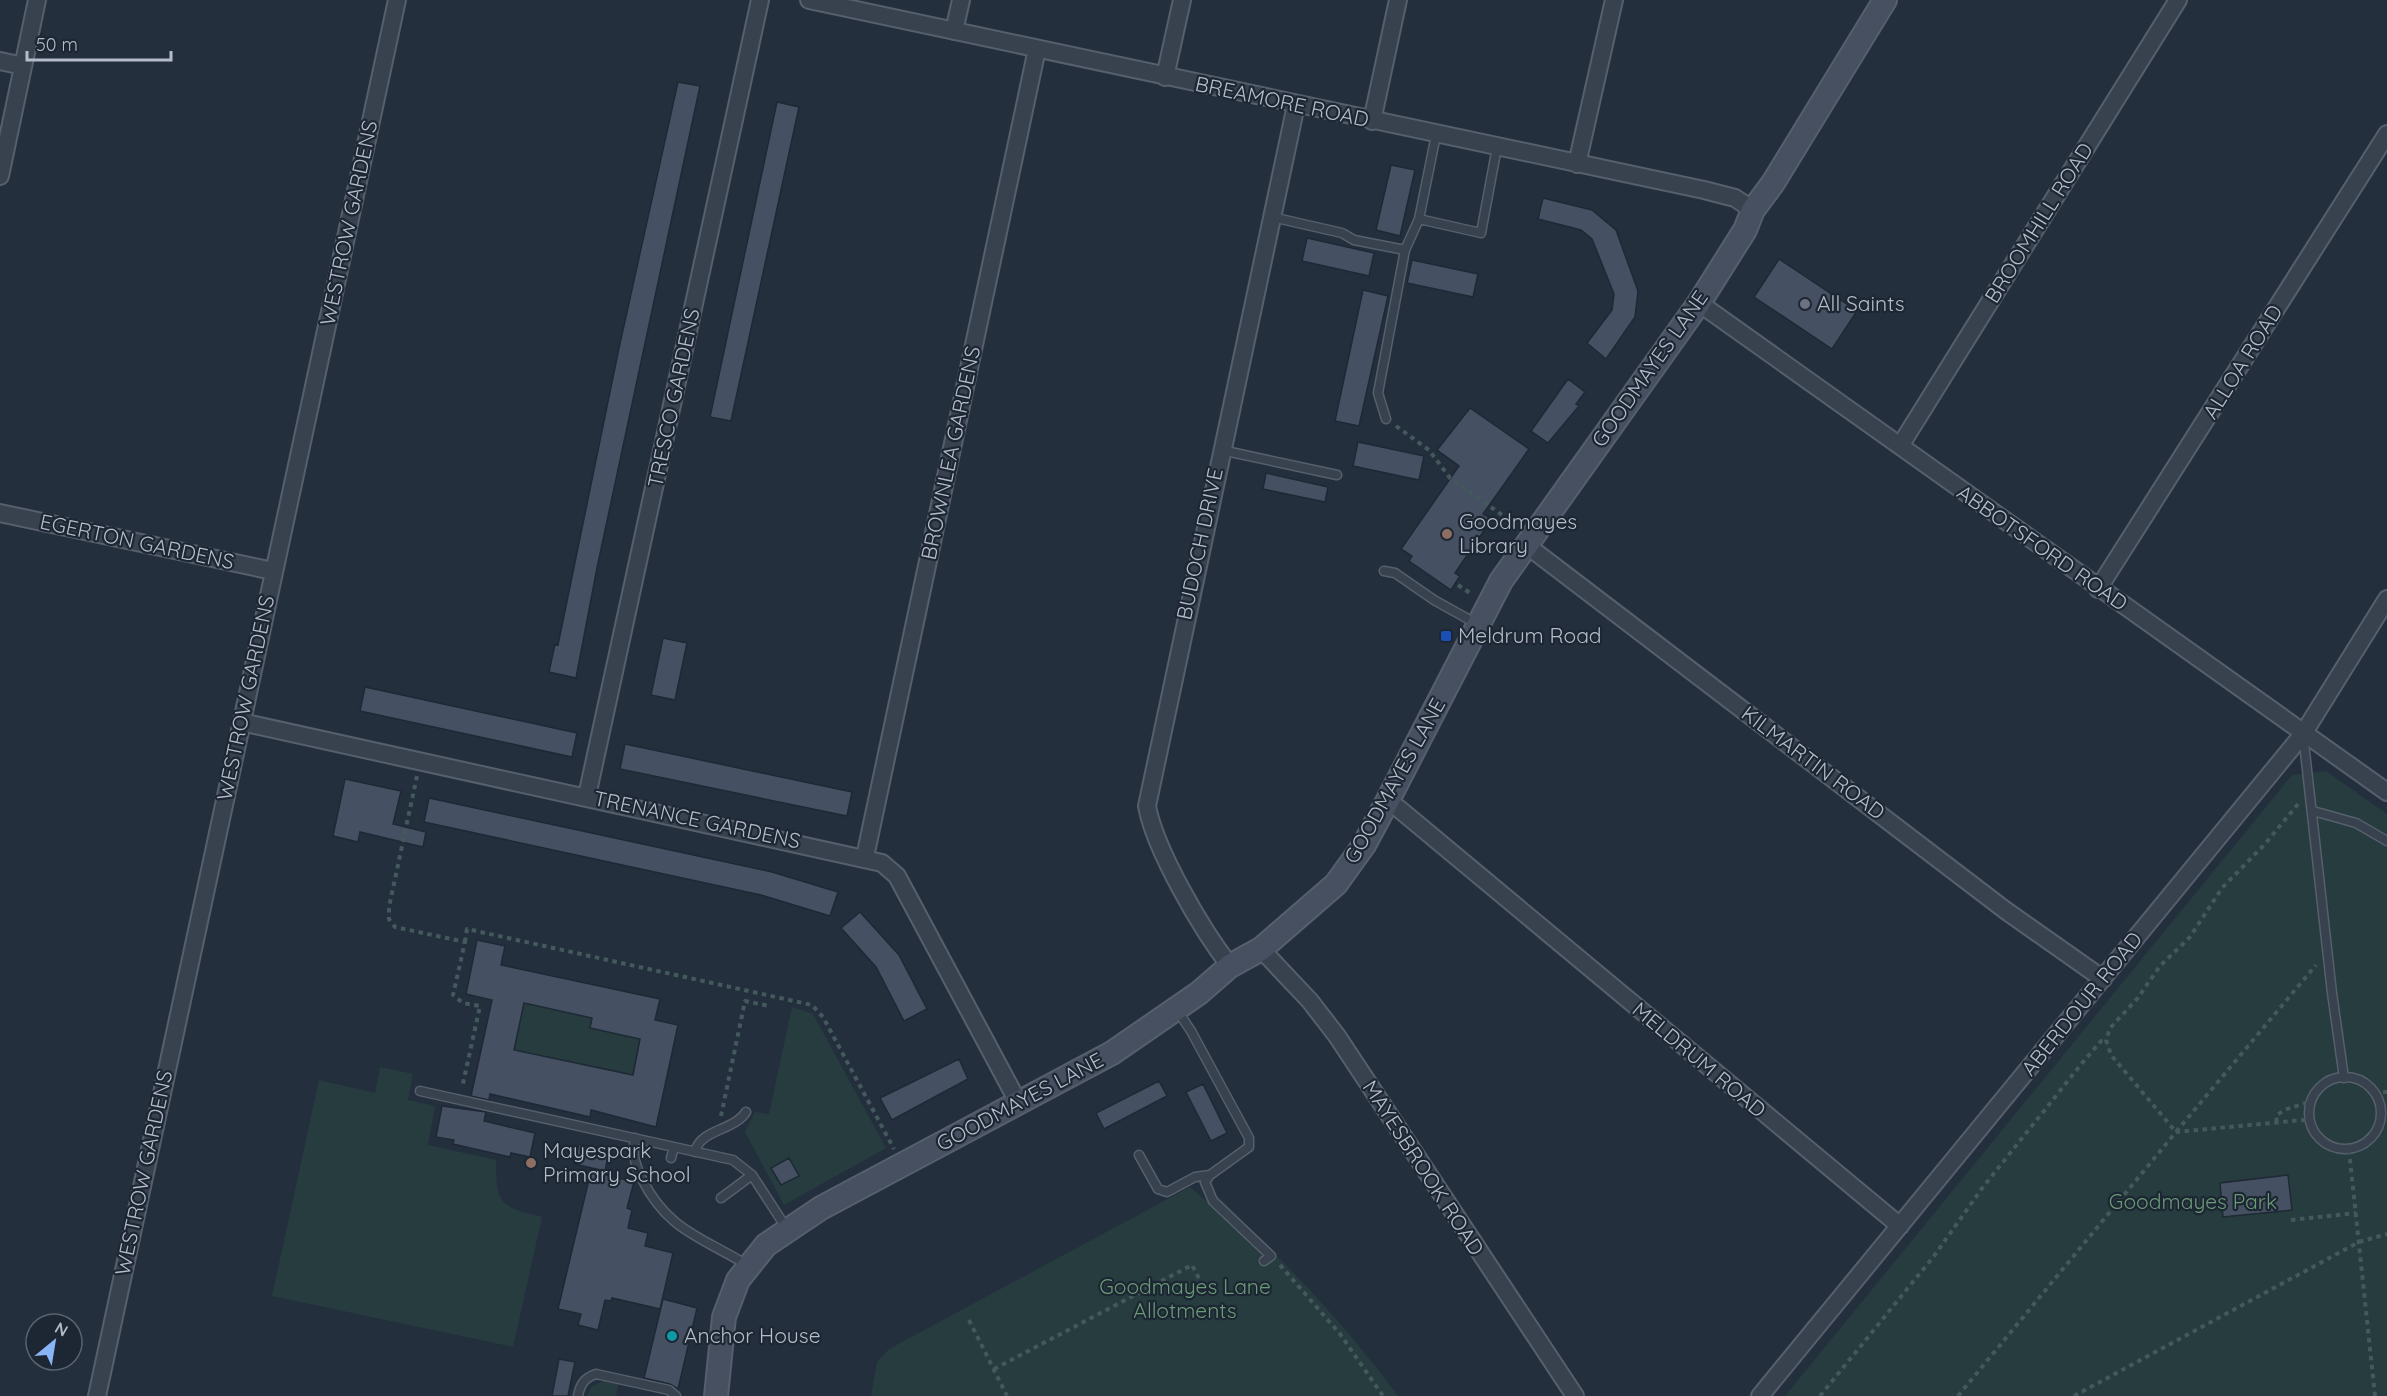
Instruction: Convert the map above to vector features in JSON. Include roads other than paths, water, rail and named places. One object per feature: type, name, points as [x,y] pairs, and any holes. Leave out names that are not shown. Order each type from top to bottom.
[{"type":"main road","name":"GOODMAYES LANE","points":[[716,1396],[724,1317],[731,1296],[747,1265],[765,1245],[788,1229],[903,1164],[1112,1053],[1177,1009],[1230,966],[1261,949],[1336,884],[1364,844],[1477,624],[1528,540],[1699,303],[1745,230],[1753,210],[1773,183],[1885,0]]},
{"type":"street","points":[[0,176],[37,0]]},
{"type":"street","name":"WESTROW GARDENS","points":[[97,1396],[397,0]]},
{"type":"street","name":"TRESCO GARDENS","points":[[587,796],[760,0]]},
{"type":"street","name":"BREAMORE ROAD","points":[[808,0],[1735,198],[1753,210]]},
{"type":"street","points":[[954,31],[961,0]]},
{"type":"street","points":[[1166,77],[1182,0]]},
{"type":"street","points":[[1372,121],[1398,0]]},
{"type":"street","points":[[1577,164],[1614,0]]},
{"type":"street","name":"BROOMHILL ROAD","points":[[1900,446],[2178,0]]},
{"type":"street","name":"BROWNLEA GARDENS","points":[[865,857],[1037,49]]},
{"type":"street","points":[[0,61],[23,66]]},
{"type":"street","name":"BUDOCH DRIVE","points":[[1230,966],[1212,941],[1158,843],[1147,806],[1220,450],[1296,105]]},
{"type":"street","name":"ALLOA ROAD","points":[[2098,589],[2387,134]]},
{"type":"street","name":"ABBOTSFORD ROAD","points":[[1699,303],[2098,589],[2387,792]]},
{"type":"street","name":"EGERTON GARDENS","points":[[0,513],[273,571]]},
{"type":"street","name":"KILMARTIN ROAD","points":[[1528,540],[2005,910],[2103,978]]},
{"type":"street","name":"ABERDOUR ROAD","points":[[1760,1396],[2303,734],[2387,599]]},
{"type":"street","name":"TRENANCE GARDENS","points":[[241,722],[865,857],[882,863],[897,876],[1018,1102]]},
{"type":"street","name":"MELDRUM ROAD","points":[[1387,802],[1398,808],[1900,1226]]},
{"type":"street","name":"MAYESBROOK ROAD","points":[[1261,949],[1310,1001],[1337,1036],[1575,1396]]},
{"type":"lane","points":[[1386,419],[1378,393],[1405,250],[1419,219],[1436,135]]},
{"type":"lane","points":[[1419,219],[1481,233],[1497,147]]},
{"type":"lane","points":[[1271,217],[1342,233],[1354,240],[1405,250]]},
{"type":"lane","points":[[1220,450],[1337,475]]},
{"type":"lane","points":[[1384,571],[1395,573],[1434,600],[1477,624]]},
{"type":"lane","points":[[2303,734],[2312,792],[2328,959],[2344,1077]]},
{"type":"lane","points":[[2313,811],[2356,823],[2387,842]]},
{"type":"lane","points":[[1177,1009],[1249,1138],[1249,1147],[1210,1175],[1205,1182],[1212,1201],[1268,1259]]},
{"type":"lane","points":[[2344,1077],[2358,1080],[2374,1093],[2384,1114],[2377,1131],[2366,1143],[2349,1150],[2325,1143],[2316,1134],[2310,1122],[2312,1101],[2320,1087],[2331,1080],[2344,1077]]},
{"type":"lane","points":[[420,1091],[733,1160],[752,1175],[788,1229]]},
{"type":"lane","points":[[695,1152],[697,1144],[705,1137],[741,1120],[746,1112]]},
{"type":"lane","points":[[635,1138],[633,1152],[636,1165],[653,1201],[664,1215],[680,1227],[747,1265]]},
{"type":"lane","points":[[671,1158],[674,1147]]},
{"type":"lane","points":[[1139,1155],[1158,1189],[1167,1192],[1194,1177],[1210,1175]]},
{"type":"lane","points":[[720,1198],[752,1175]]},
{"type":"lane","points":[[578,1396],[580,1386],[588,1377],[596,1374],[669,1389],[676,1396]]},
{"type":"place","name":"All Saints","points":[[1805,304]]},
{"type":"place","name":"Goodmayes Library","points":[[1447,534]]},
{"type":"place","name":"Meldrum Road","points":[[1446,636]]},
{"type":"place","name":"Mayespark Primary School","points":[[531,1163]]},
{"type":"place","name":"Anchor House","points":[[672,1336]]},
{"type":"park label","name":"Goodmayes Park","points":[[2193,1202]]},
{"type":"park label","name":"Goodmayes Lane Allotments","points":[[1185,1299]]}]
